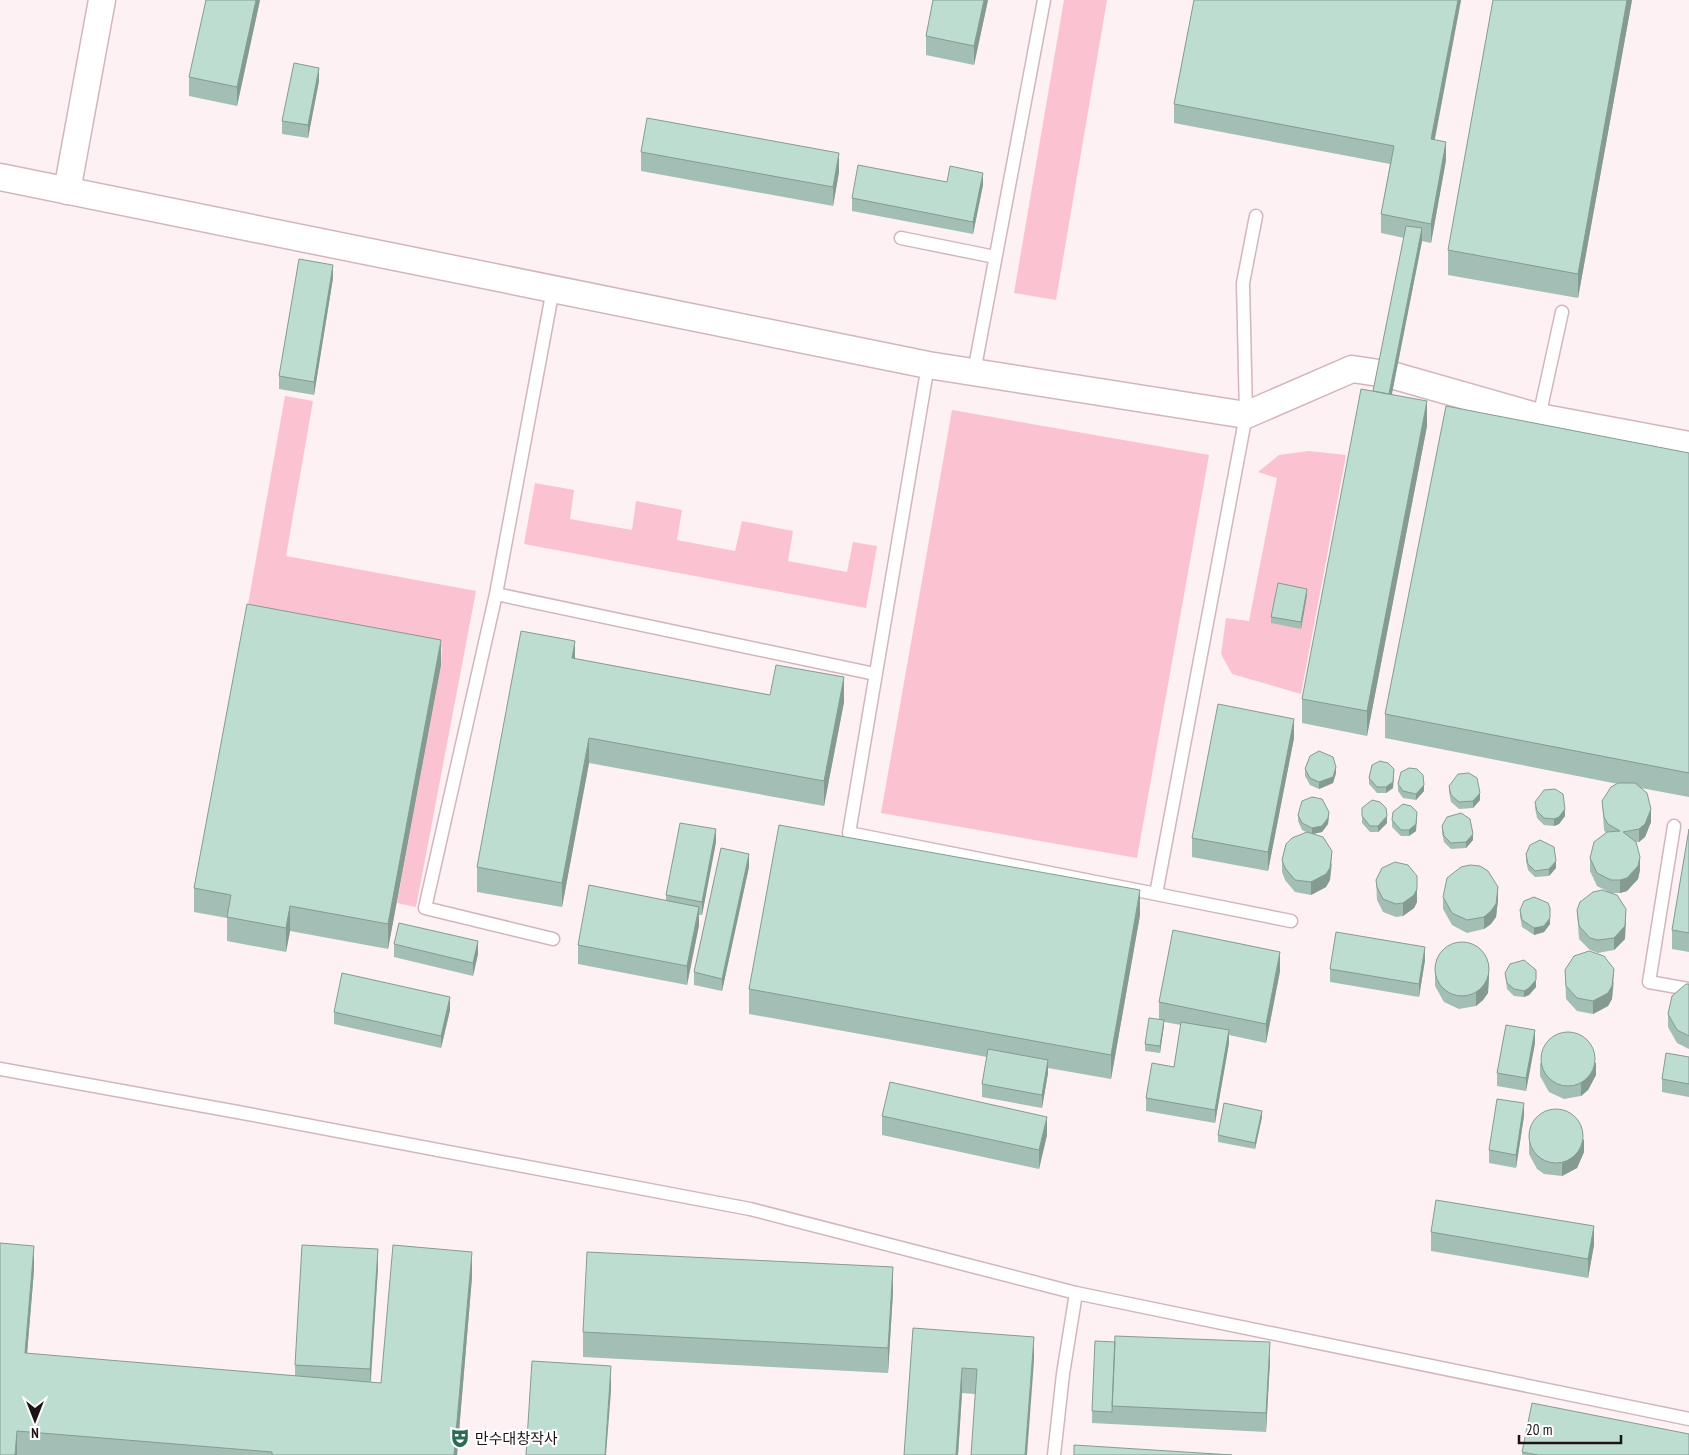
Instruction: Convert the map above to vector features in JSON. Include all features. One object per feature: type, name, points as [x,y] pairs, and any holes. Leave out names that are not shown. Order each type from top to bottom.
[{"type":"street","points":[[68,191],[102,0]]},
{"type":"street","points":[[0,177],[928,365],[1246,415],[1352,369],[1387,374],[1539,417],[1689,445]]},
{"type":"lane","points":[[974,372],[1044,0]]},
{"type":"lane","points":[[1156,894],[1246,415],[1243,283],[1256,216]]},
{"type":"lane","points":[[901,238],[995,257]]},
{"type":"lane","points":[[553,289],[496,594],[425,908],[553,938]]},
{"type":"lane","points":[[1539,417],[1562,312]]},
{"type":"lane","points":[[928,365],[850,833],[1291,921]]},
{"type":"lane","points":[[496,594],[875,674]]},
{"type":"lane","points":[[1674,826],[1649,982],[1689,989]]},
{"type":"lane","points":[[0,1069],[750,1209],[1076,1293],[1689,1419]]},
{"type":"lane","points":[[1054,1455],[1063,1374],[1076,1293]]},
{"type":"shaded area","points":[[1064,0],[1107,0],[1056,300],[1014,293]]},
{"type":"shaded area","points":[[285,396],[313,401],[286,556],[476,591],[416,907],[397,903],[441,665],[442,647],[247,610]]},
{"type":"shaded area","points":[[952,410],[1209,455],[1137,858],[881,813]]},
{"type":"shaded area","points":[[1309,451],[1346,455],[1301,694],[1232,674],[1221,654],[1226,618],[1249,621],[1277,478],[1258,472],[1279,455]]},
{"type":"shaded area","points":[[535,483],[574,490],[570,519],[632,530],[636,501],[682,510],[677,540],[735,551],[742,521],[793,531],[788,561],[847,572],[853,542],[877,546],[866,608],[524,544]]},
{"type":"building","points":[[206,0],[256,0],[237,87],[189,77]]},
{"type":"building","points":[[933,0],[984,0],[974,46],[926,36]]},
{"type":"building","points":[[1194,0],[1458,0],[1431,139],[1446,142],[1431,224],[1381,214],[1394,146],[1174,104]]},
{"type":"building","points":[[1493,0],[1627,0],[1578,274],[1448,250]]},
{"type":"building","points":[[294,63],[319,68],[308,125],[282,121]]},
{"type":"building","points":[[647,118],[839,153],[833,187],[641,152]]},
{"type":"building","points":[[858,165],[947,182],[950,166],[983,173],[973,222],[852,198]]},
{"type":"building","points":[[1406,226],[1422,228],[1389,394],[1373,391]]},
{"type":"building","points":[[299,259],[333,265],[314,382],[279,376]]},
{"type":"building","points":[[1361,389],[1427,401],[1367,711],[1302,699]]},
{"type":"building","points":[[1446,406],[1689,453],[1689,773],[1385,714]]},
{"type":"building","points":[[1278,583],[1307,589],[1301,622],[1271,617]]},
{"type":"building","points":[[247,604],[441,640],[388,924],[290,906],[286,928],[227,917],[231,895],[194,888]]},
{"type":"building","points":[[521,631],[575,641],[572,658],[770,695],[776,665],[844,677],[824,781],[589,738],[562,883],[477,867]]},
{"type":"building","points":[[1218,704],[1294,719],[1268,852],[1192,838]]},
{"type":"building","points":[[1319,751],[1333,757],[1336,767],[1333,777],[1319,782],[1310,778],[1305,769],[1310,756]]},
{"type":"building","points":[[1380,761],[1388,763],[1394,769],[1393,782],[1386,787],[1377,787],[1369,778],[1372,765]]},
{"type":"building","points":[[1409,768],[1417,769],[1423,775],[1424,785],[1416,794],[1403,791],[1398,784],[1401,772]]},
{"type":"building","points":[[1469,773],[1477,778],[1480,793],[1473,801],[1459,802],[1451,795],[1449,786],[1458,774]]},
{"type":"building","points":[[1618,783],[1635,783],[1647,793],[1651,809],[1645,824],[1639,829],[1623,832],[1636,842],[1640,857],[1638,866],[1627,878],[1611,880],[1597,873],[1590,858],[1594,842],[1607,832],[1620,831],[1608,824],[1604,817],[1602,801],[1611,787]]},
{"type":"building","points":[[1555,789],[1563,794],[1565,809],[1559,817],[1554,819],[1544,818],[1537,811],[1535,802],[1544,790]]},
{"type":"building","points":[[1312,797],[1322,799],[1329,812],[1328,818],[1322,826],[1312,828],[1302,823],[1298,815],[1302,801]]},
{"type":"building","points":[[1372,800],[1380,802],[1386,808],[1387,816],[1378,826],[1370,826],[1362,816],[1362,808]]},
{"type":"building","points":[[1403,804],[1411,806],[1417,812],[1416,824],[1409,830],[1401,830],[1392,820],[1393,812]]},
{"type":"building","points":[[1461,813],[1470,819],[1473,834],[1466,842],[1451,843],[1444,836],[1442,826],[1447,817]]},
{"type":"building","points":[[680,823],[716,829],[702,902],[666,895]]},
{"type":"building","points":[[779,825],[1140,890],[1111,1055],[749,989]]},
{"type":"building","points":[[1689,829],[1689,933],[1672,930]]},
{"type":"building","points":[[1307,832],[1323,837],[1332,851],[1330,868],[1326,874],[1311,882],[1295,880],[1285,868],[1282,860],[1286,844],[1292,838]]},
{"type":"building","points":[[1540,840],[1554,847],[1556,861],[1549,869],[1535,871],[1528,864],[1526,854],[1530,845]]},
{"type":"building","points":[[721,848],[749,854],[722,979],[694,972]]},
{"type":"building","points":[[1395,862],[1408,865],[1417,876],[1417,889],[1414,895],[1403,903],[1396,904],[1383,899],[1376,880],[1382,868]]},
{"type":"building","points":[[1470,865],[1480,866],[1488,871],[1498,887],[1496,904],[1491,911],[1484,917],[1467,920],[1452,913],[1443,897],[1447,878],[1461,867]]},
{"type":"building","points":[[589,885],[699,907],[687,966],[578,945]]},
{"type":"building","points":[[1602,890],[1617,895],[1626,909],[1625,926],[1614,938],[1598,940],[1590,938],[1579,926],[1577,910],[1580,902],[1593,892]]},
{"type":"building","points":[[1534,897],[1548,903],[1550,918],[1544,926],[1534,928],[1522,920],[1520,910],[1524,901]]},
{"type":"building","points":[[399,923],[478,941],[473,963],[394,944]]},
{"type":"building","points":[[1173,930],[1280,952],[1266,1024],[1159,1002]]},
{"type":"building","points":[[1336,932],[1425,947],[1419,984],[1330,969]]},
{"type":"building","points":[[1462,942],[1472,944],[1481,950],[1487,959],[1489,969],[1487,979],[1481,988],[1472,994],[1462,996],[1452,994],[1443,988],[1437,979],[1435,969],[1437,959],[1443,950],[1452,944]]},
{"type":"building","points":[[1589,951],[1604,956],[1614,969],[1612,986],[1608,993],[1593,1001],[1577,998],[1566,986],[1565,970],[1574,956]]},
{"type":"building","points":[[1524,960],[1536,970],[1536,980],[1524,991],[1514,989],[1507,983],[1505,973],[1510,964]]},
{"type":"building","points":[[342,973],[450,997],[441,1036],[334,1012]]},
{"type":"building","points":[[1686,984],[1689,984],[1689,1036],[1677,1030],[1668,1014],[1672,996]]},
{"type":"building","points":[[1149,1018],[1164,1020],[1160,1046],[1145,1044]]},
{"type":"building","points":[[1181,1022],[1229,1030],[1215,1110],[1146,1098],[1152,1063],[1174,1067]]},
{"type":"building","points":[[1506,1025],[1535,1030],[1526,1078],[1497,1073]]},
{"type":"building","points":[[1568,1032],[1578,1034],[1587,1040],[1593,1049],[1595,1059],[1593,1069],[1587,1078],[1578,1084],[1568,1086],[1558,1084],[1549,1078],[1543,1069],[1541,1059],[1543,1049],[1549,1040],[1558,1034]]},
{"type":"building","points":[[988,1049],[1048,1060],[1042,1095],[982,1084]]},
{"type":"building","points":[[1666,1053],[1689,1057],[1689,1084],[1662,1079]]},
{"type":"building","points":[[890,1082],[1047,1117],[1039,1150],[882,1116]]},
{"type":"building","points":[[1497,1099],[1524,1103],[1516,1155],[1489,1150]]},
{"type":"building","points":[[1224,1103],[1262,1111],[1255,1143],[1218,1135]]},
{"type":"building","points":[[1556,1109],[1566,1111],[1575,1117],[1581,1126],[1583,1136],[1581,1146],[1575,1155],[1566,1161],[1556,1163],[1546,1161],[1537,1155],[1531,1146],[1529,1136],[1531,1126],[1537,1117],[1546,1111]]},
{"type":"building","points":[[1436,1200],[1594,1226],[1588,1259],[1431,1232]]},
{"type":"building","points":[[0,1243],[34,1246],[25,1353],[381,1383],[393,1245],[472,1252],[454,1455],[272,1455],[272,1452],[17,1431],[15,1455],[0,1455]]},
{"type":"building","points":[[302,1245],[378,1249],[370,1369],[295,1365]]},
{"type":"building","points":[[587,1252],[893,1267],[888,1348],[583,1332]]},
{"type":"building","points":[[913,1328],[1034,1337],[1025,1455],[971,1455],[977,1369],[962,1368],[956,1455],[904,1455]]},
{"type":"building","points":[[1115,1336],[1270,1342],[1266,1413],[1112,1406]]},
{"type":"building","points":[[1095,1341],[1115,1342],[1112,1412],[1092,1411]]},
{"type":"building","points":[[532,1361],[611,1366],[605,1455],[526,1455]]},
{"type":"building","points":[[1532,1403],[1689,1434],[1689,1455],[1538,1455],[1522,1452]]},
{"type":"building","points":[[1074,1445],[1232,1455],[1074,1455]]},
{"type":"place","name":"만수대창작사","points":[[460,1438]]}]
